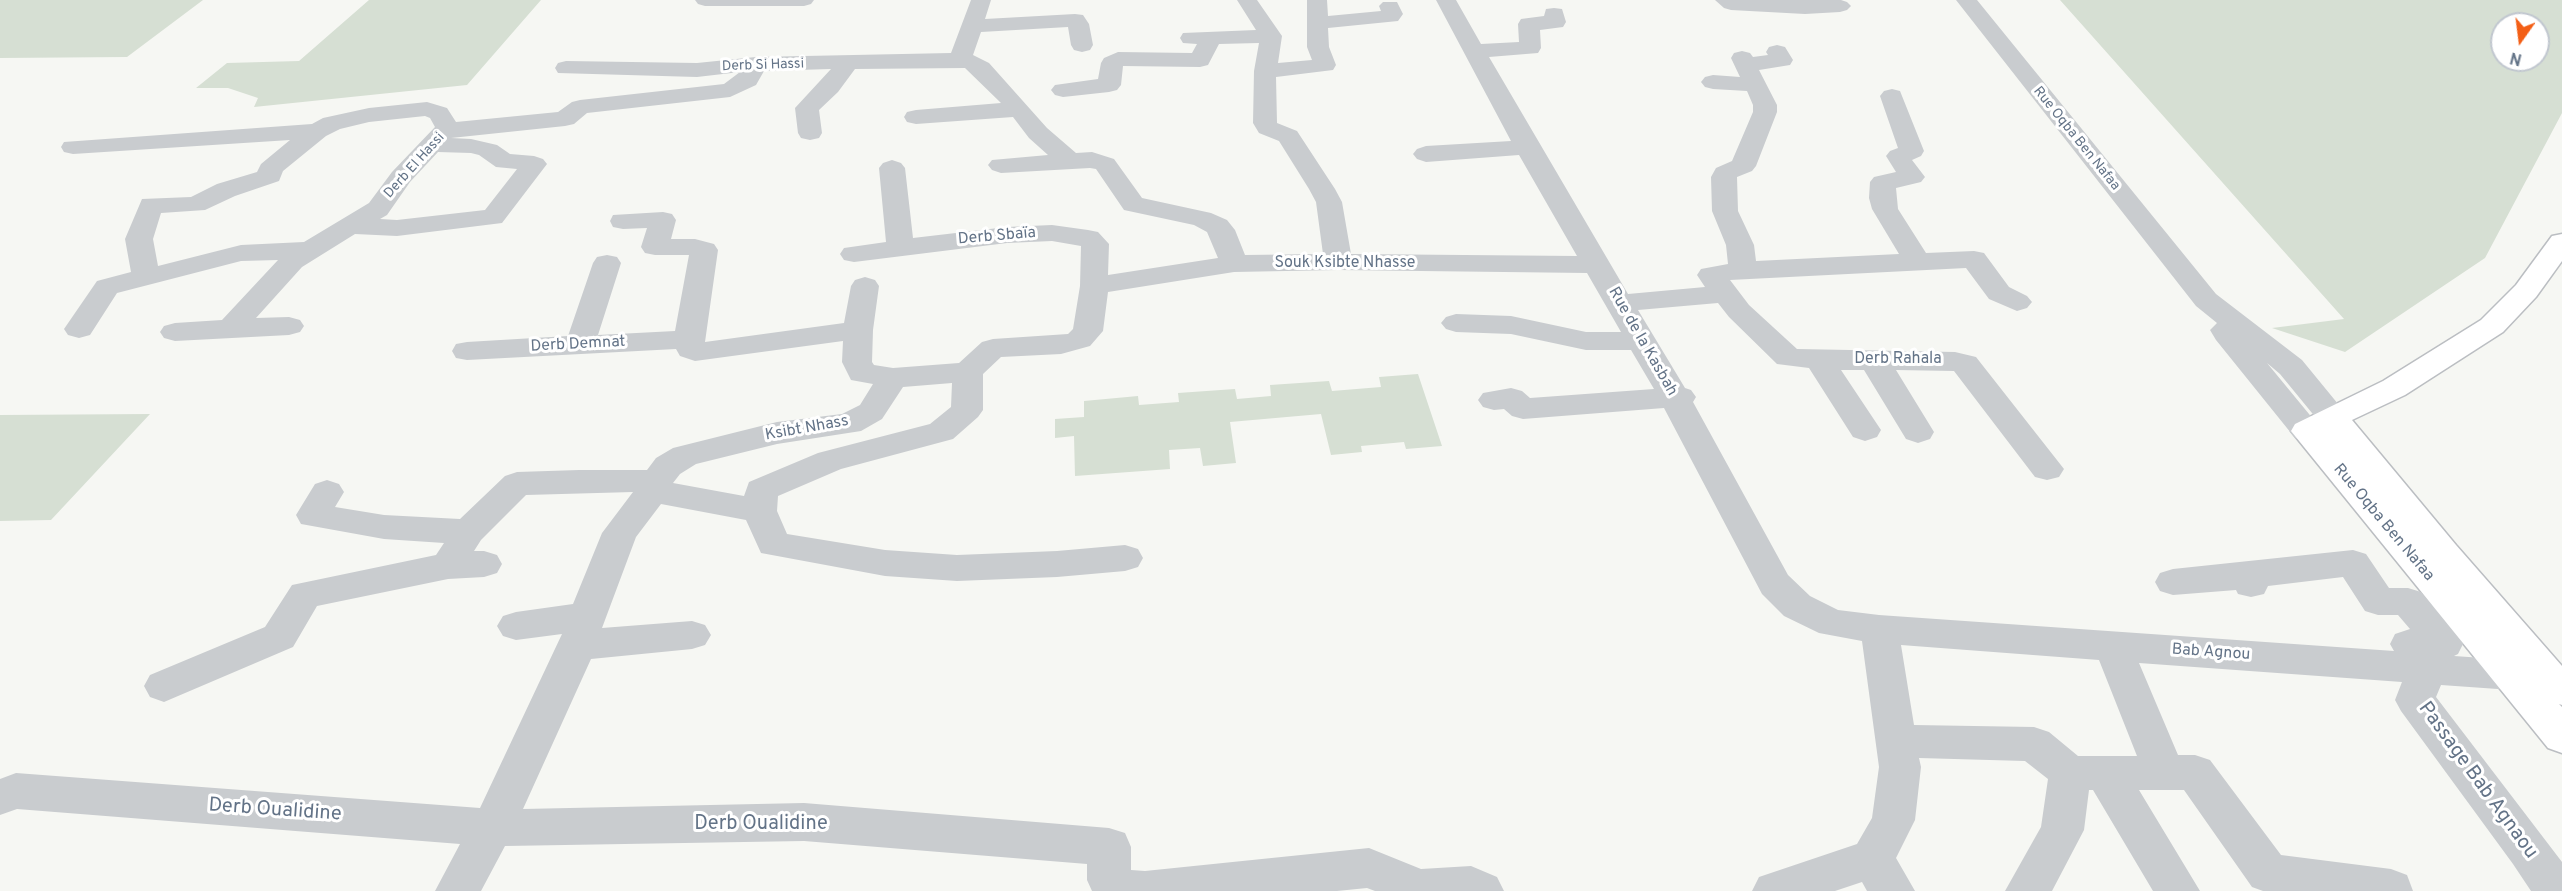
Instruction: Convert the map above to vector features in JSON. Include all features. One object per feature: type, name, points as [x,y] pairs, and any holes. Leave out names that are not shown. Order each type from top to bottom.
[{"type":"main road","points":[[2320,424],[2394,388],[2492,326],[2526,291],[2562,242]]},
{"type":"main road","name":"Rue Oqba Ben Nafaa","points":[[2320,424],[2539,678],[2562,736]]},
{"type":"street","points":[[692,21],[705,0],[804,0]]},
{"type":"street","points":[[977,11],[1072,0]]},
{"type":"street","points":[[1247,0],[1271,36],[1265,71],[1265,123],[1268,128],[1288,136],[1329,202],[1338,262]]},
{"type":"street","points":[[1265,71],[1329,73],[1318,46],[1317,0]]},
{"type":"street","name":"Rue de la Kasbah","points":[[1446,0],[1527,147],[1641,341],[1677,397],[1775,584],[1784,596],[1814,616],[1833,623],[1880,629]]},
{"type":"street","name":"Rue Oqba Ben Nafaa","points":[[1966,0],[2211,305],[2231,340],[2320,424]]},
{"type":"street","points":[[1721,4],[1805,8],[1840,6]]},
{"type":"street","points":[[1317,23],[1390,16],[1392,14],[1390,6]]},
{"type":"street","points":[[977,11],[1075,20],[1078,24],[1082,45]]},
{"type":"street","points":[[977,11],[960,60],[972,62],[981,68],[1038,133],[1070,161]]},
{"type":"street","points":[[1476,51],[1530,48],[1529,24],[1555,22],[1554,14]]},
{"type":"street","points":[[1063,90],[1109,85],[1112,63],[1118,59],[1200,60],[1201,37],[1271,36]]},
{"type":"street","points":[[1713,82],[1782,60],[1777,52]]},
{"type":"street","name":"Derb Si Hassi","points":[[566,68],[698,69],[756,64],[960,60]]},
{"type":"street","name":"Derb El Hassi","points":[[231,328],[292,261],[378,209],[401,177],[441,137],[565,119],[580,107],[730,90],[748,80],[756,64]]},
{"type":"street","points":[[810,133],[807,108],[830,87],[847,64]]},
{"type":"street","points":[[1743,270],[1740,245],[1725,211],[1724,177],[1725,173],[1743,166],[1765,112],[1763,99],[1748,69]]},
{"type":"street","points":[[1892,96],[1912,151],[1899,156],[1899,159]]},
{"type":"street","points":[[146,278],[139,239],[151,205],[196,204],[226,190],[270,176],[270,169],[317,131],[332,123],[369,114],[427,109],[440,112],[441,137],[488,150],[505,162],[525,161],[534,164],[488,226],[437,222],[397,228],[352,226]]},
{"type":"street","points":[[916,117],[1019,109]]},
{"type":"street","points":[[73,147],[317,131]]},
{"type":"street","points":[[1426,154],[1527,147]]},
{"type":"street","points":[[1899,159],[1928,157]]},
{"type":"street","points":[[1899,159],[1912,177],[1883,182],[1882,198],[1885,209],[1917,260]]},
{"type":"street","points":[[1001,165],[1092,160],[1105,164],[1133,204],[1203,219],[1217,226],[1221,230],[1234,264]]},
{"type":"street","points":[[892,168],[900,248]]},
{"type":"street","points":[[623,221],[663,220],[655,247],[695,246],[704,250],[689,339],[691,350],[701,352],[858,330]]},
{"type":"street","name":"Derb Sbaïa","points":[[854,254],[1007,235],[1052,233],[1088,238],[1095,244],[1094,286]]},
{"type":"street","name":"Derb Rahala","points":[[2017,302],[1999,293],[1968,247],[1917,260],[1743,270],[1711,276],[1739,311],[1788,357],[1819,360],[1955,361],[1965,364],[2047,469]]},
{"type":"street","points":[[79,329],[107,287],[241,253],[312,250]]},
{"type":"street","name":"Souk Ksibte Nhasse","points":[[1094,286],[1234,264],[1338,262],[1597,265]]},
{"type":"street","points":[[580,345],[607,263]]},
{"type":"street","points":[[865,286],[856,362],[862,373],[893,378],[968,372],[993,348],[1061,345],[1079,340],[1088,331],[1094,286]]},
{"type":"street","points":[[1620,303],[1724,294]]},
{"type":"street","points":[[1455,323],[1512,325],[1586,341],[1641,341]]},
{"type":"street","points":[[175,332],[289,326]]},
{"type":"street","name":"Derb Demnat","points":[[467,351],[689,339]]},
{"type":"street","points":[[1819,360],[1865,430]]},
{"type":"street","points":[[1874,360],[1918,432]]},
{"type":"street","points":[[968,372],[967,410],[941,432],[830,461],[761,490],[760,512],[774,543],[885,562],[957,568],[1057,564],[1125,558]]},
{"type":"street","name":"Ksibt Nhass","points":[[659,479],[686,456],[777,433],[850,424],[871,412],[893,378]]},
{"type":"street","points":[[1494,400],[1510,398],[1523,409],[1677,397]]},
{"type":"street","points":[[448,566],[468,532],[517,484],[579,480],[659,479],[760,512]]},
{"type":"street","points":[[458,891],[492,828],[583,631],[620,533],[659,479]]},
{"type":"street","points":[[327,492],[313,515],[384,527],[468,532]]},
{"type":"street","points":[[2173,582],[2251,579],[2353,563],[2378,602],[2409,602],[2444,644],[2409,644],[2427,669]]},
{"type":"street","points":[[164,686],[279,637],[305,595],[448,566],[484,564]]},
{"type":"street","points":[[516,626],[692,635]]},
{"type":"street","points":[[1775,891],[1882,875],[1893,820],[1900,767],[1880,629]]},
{"type":"street","name":"Bab Agnou","points":[[1880,629],[2539,678]]},
{"type":"street","points":[[2112,645],[2165,773]]},
{"type":"street","name":"Passage Bab Agnaou","points":[[2427,669],[2415,700],[2529,850],[2556,891]]},
{"type":"street","points":[[1898,741],[2034,744],[2087,773],[2177,891]]},
{"type":"street","points":[[2087,773],[2195,772],[2274,881],[2391,889]]},
{"type":"street","points":[[2028,891],[2062,830],[2087,773]]},
{"type":"street","name":"Derb Oualidine","points":[[0,797],[16,791],[492,828],[804,822],[1108,847],[1109,879],[1123,889],[1145,891],[1369,868],[1420,889],[1471,886],[1481,891]]},
{"type":"shaded area","points":[[0,0],[203,0],[127,57],[0,58]]},
{"type":"shaded area","points":[[369,0],[541,0],[467,85],[254,107],[258,98],[228,88],[196,88],[227,63],[299,61]]},
{"type":"shaded area","points":[[2060,0],[2562,0],[2562,113],[2485,258],[2345,352],[2272,328],[2344,319]]},
{"type":"shaded area","points":[[1418,374],[1442,446],[1406,449],[1404,442],[1361,446],[1362,452],[1331,455],[1321,414],[1230,422],[1236,463],[1203,466],[1200,448],[1169,450],[1170,469],[1075,476],[1074,436],[1055,438],[1055,419],[1084,417],[1084,401],[1138,396],[1139,405],[1179,402],[1178,393],[1235,389],[1237,399],[1271,396],[1270,385],[1329,381],[1332,391],[1381,387],[1379,377]]},
{"type":"shaded area","points":[[150,414],[51,520],[0,521],[0,415]]}]
